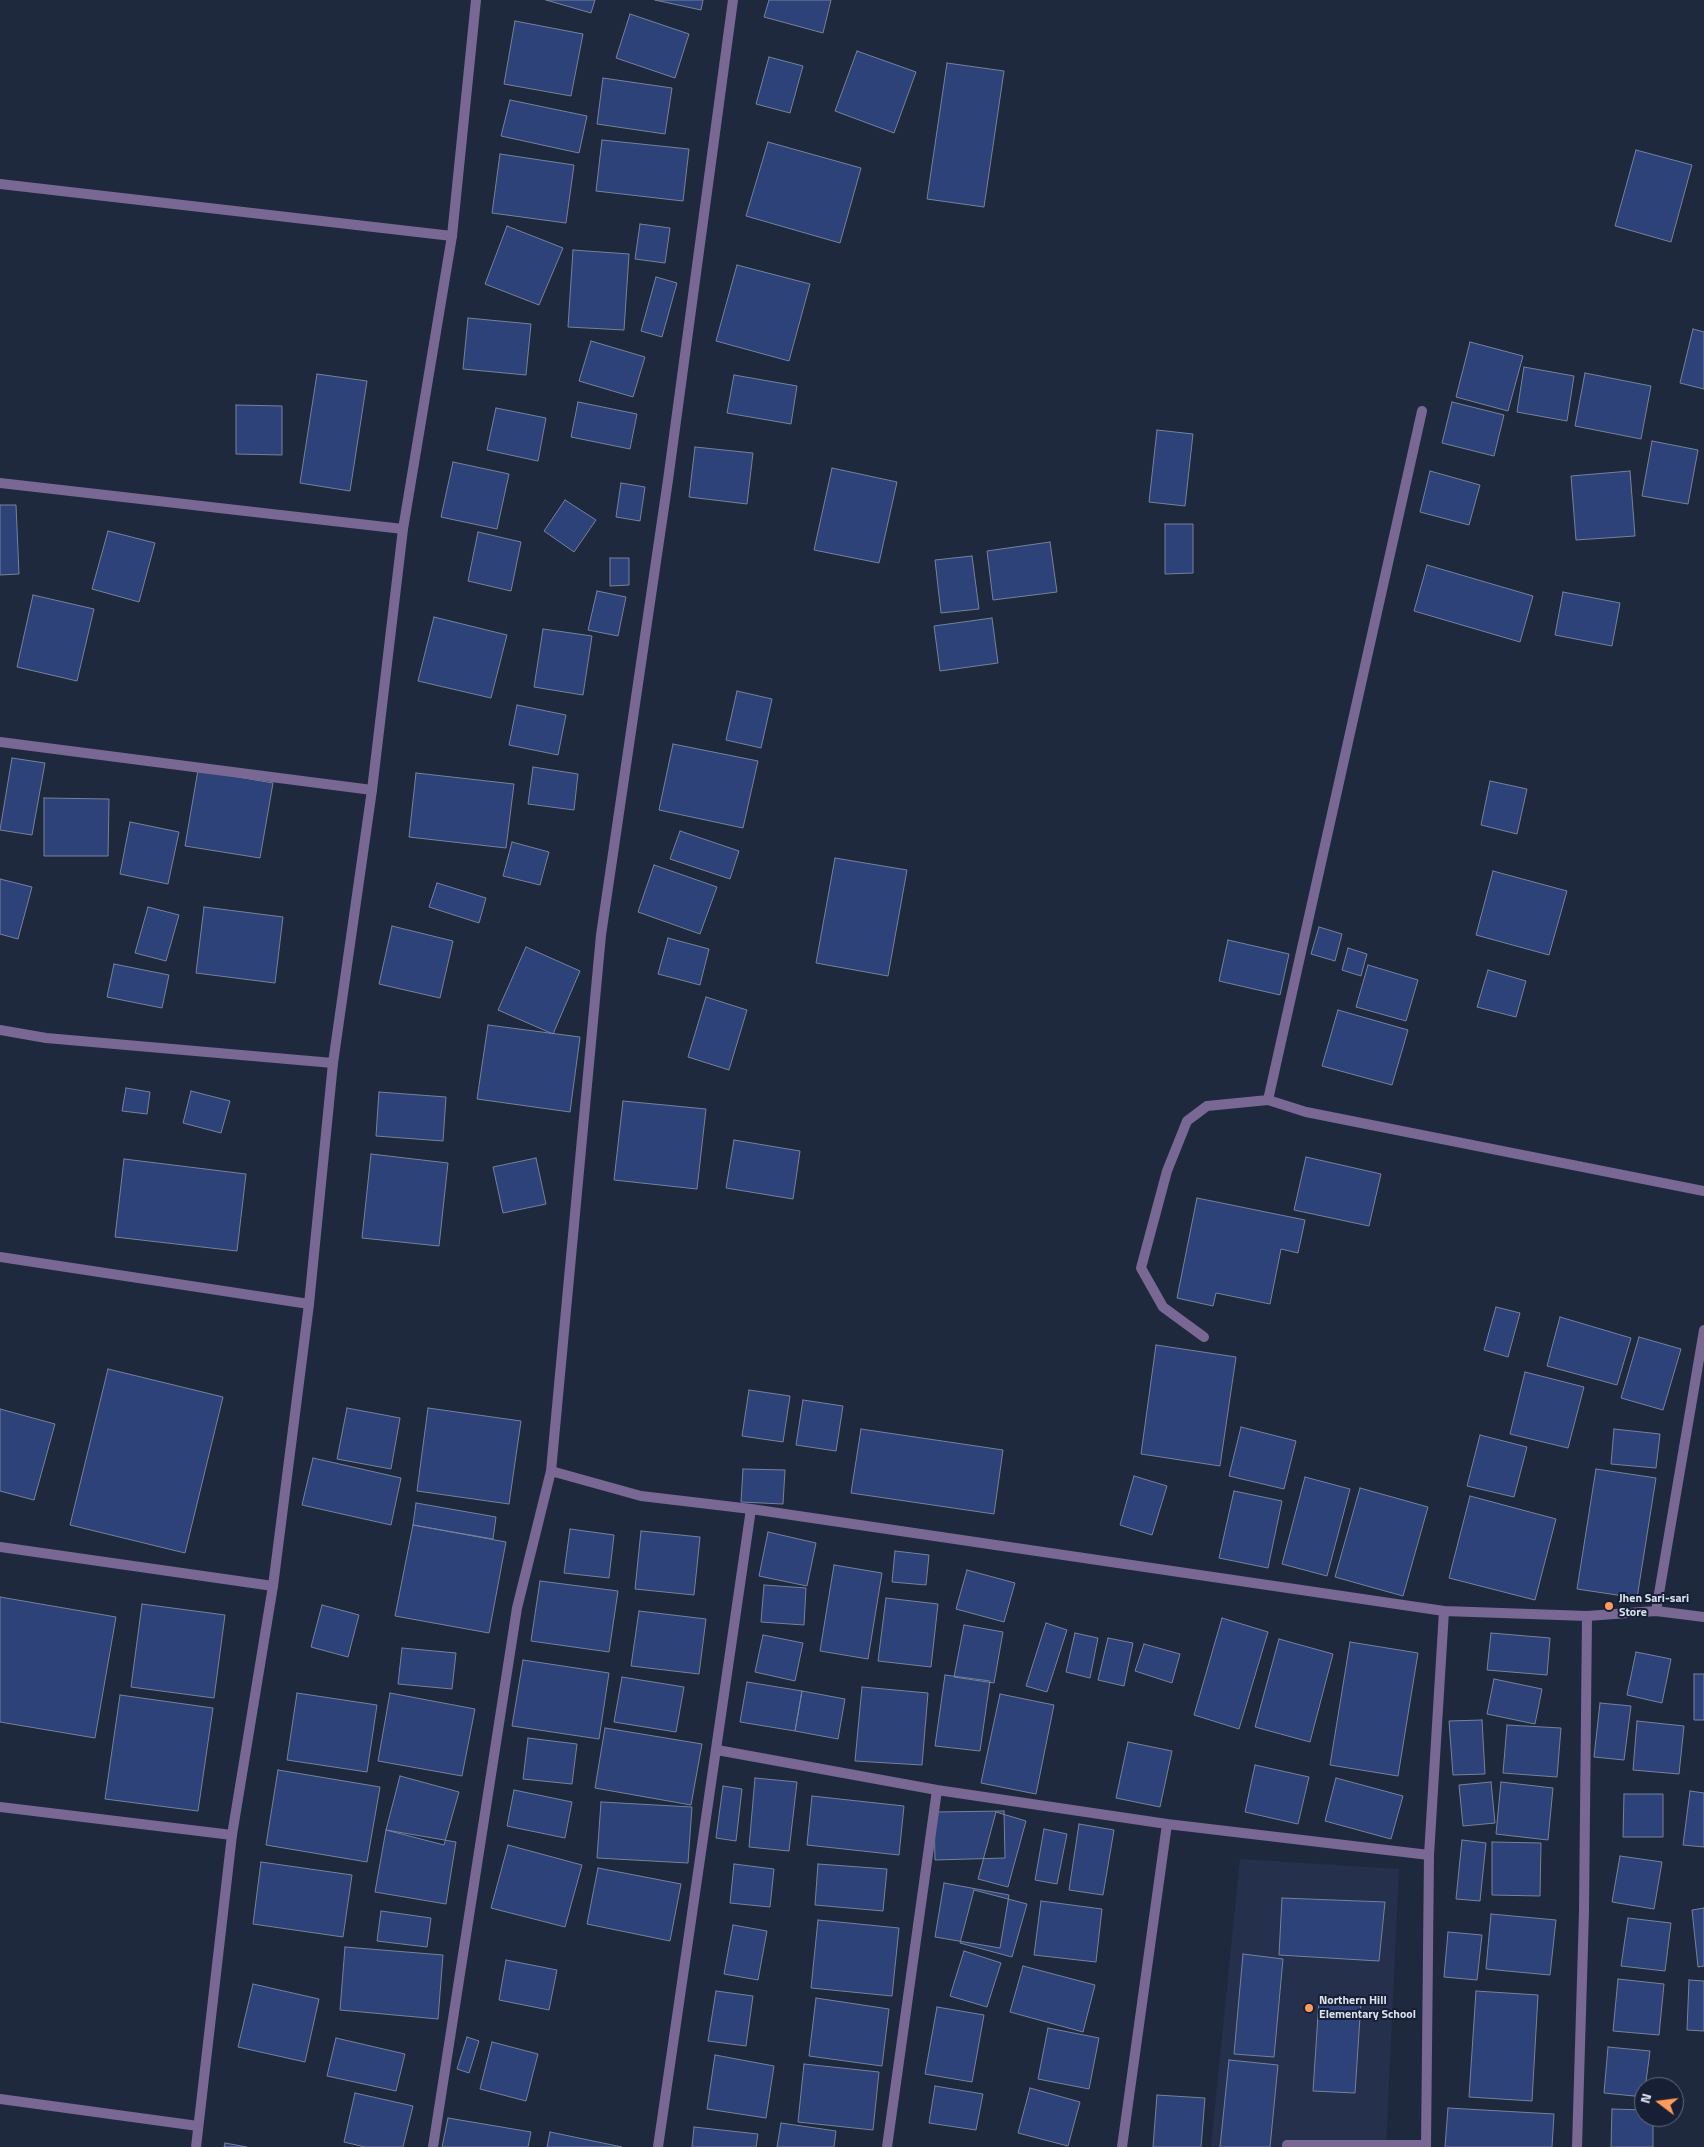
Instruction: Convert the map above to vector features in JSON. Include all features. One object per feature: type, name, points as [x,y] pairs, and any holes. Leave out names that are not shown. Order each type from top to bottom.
[{"type":"street","points":[[196,2147],[232,1835],[273,1586],[309,1304],[333,1063],[372,790],[403,529],[452,236],[476,0]]},
{"type":"street","points":[[433,2147],[517,1608],[551,1471],[601,935],[668,480],[733,0]]},
{"type":"street","points":[[0,184],[452,236]]},
{"type":"street","points":[[1268,1100],[1422,410]]},
{"type":"street","points":[[0,482],[403,529]]},
{"type":"street","points":[[0,742],[372,790]]},
{"type":"street","points":[[0,1030],[46,1038],[333,1063]]},
{"type":"street","points":[[1204,1338],[1163,1307],[1141,1268],[1167,1171],[1187,1121],[1208,1106],[1268,1100],[1306,1112],[1704,1191]]},
{"type":"street","points":[[0,1257],[309,1304]]},
{"type":"street","points":[[1656,1611],[1704,1330]]},
{"type":"street","points":[[551,1471],[641,1496],[751,1509],[1444,1611],[1587,1616],[1656,1611],[1704,1617]]},
{"type":"street","points":[[658,2147],[751,1509]]},
{"type":"street","points":[[0,1547],[273,1586]]},
{"type":"street","points":[[1287,2145],[1426,2146],[1429,1855],[1444,1611]]},
{"type":"street","points":[[1577,2147],[1584,1911],[1587,1616]]},
{"type":"street","points":[[717,1750],[936,1790],[1166,1824],[1429,1855]]},
{"type":"street","points":[[887,2147],[936,1790]]},
{"type":"street","points":[[0,1807],[232,1835]]},
{"type":"street","points":[[1122,2147],[1166,1824]]},
{"type":"street","points":[[0,2100],[198,2126]]},
{"type":"shaded area","name":"Northern Hill Elementary School","points":[[1240,1859],[1399,1869],[1386,2147],[1211,2147]]},
{"type":"building","points":[[546,0],[595,0],[591,13]]},
{"type":"building","points":[[655,0],[703,0],[701,10]]},
{"type":"building","points":[[769,0],[831,0],[823,33],[764,17]]},
{"type":"building","points":[[630,14],[689,34],[675,78],[616,58]]},
{"type":"building","points":[[515,21],[583,34],[571,96],[504,84]]},
{"type":"building","points":[[857,51],[916,72],[894,133],[835,111]]},
{"type":"building","points":[[769,57],[803,66],[790,113],[756,104]]},
{"type":"building","points":[[947,63],[1004,71],[984,207],[927,199]]},
{"type":"building","points":[[603,78],[672,88],[665,134],[597,124]]},
{"type":"building","points":[[510,100],[587,116],[579,153],[501,136]]},
{"type":"building","points":[[602,140],[689,149],[683,201],[596,191]]},
{"type":"building","points":[[768,142],[861,168],[840,243],[746,216]]},
{"type":"building","points":[[1636,150],[1692,165],[1671,242],[1615,226]]},
{"type":"building","points":[[500,154],[574,165],[566,223],[492,213]]},
{"type":"building","points":[[640,224],[670,228],[665,263],[635,259]]},
{"type":"building","points":[[507,226],[563,248],[539,305],[485,284]]},
{"type":"building","points":[[573,250],[629,254],[624,330],[568,327]]},
{"type":"building","points":[[737,265],[810,284],[789,361],[716,341]]},
{"type":"building","points":[[656,277],[677,283],[662,337],[641,331]]},
{"type":"building","points":[[468,318],[531,324],[526,375],[463,369]]},
{"type":"building","points":[[1693,329],[1704,332],[1704,389],[1680,383]]},
{"type":"building","points":[[591,341],[645,357],[633,397],[579,381]]},
{"type":"building","points":[[1470,342],[1523,356],[1508,411],[1456,397]]},
{"type":"building","points":[[1524,367],[1574,376],[1567,421],[1517,412]]},
{"type":"building","points":[[1585,373],[1651,386],[1641,439],[1575,426]]},
{"type":"building","points":[[317,374],[367,381],[350,491],[300,483]]},
{"type":"building","points":[[734,375],[797,386],[791,424],[727,413]]},
{"type":"building","points":[[578,402],[637,414],[630,449],[571,437]]},
{"type":"building","points":[[1452,402],[1504,415],[1494,456],[1442,443]]},
{"type":"building","points":[[236,405],[282,406],[282,455],[236,454]]},
{"type":"building","points":[[496,408],[546,418],[538,461],[487,450]]},
{"type":"building","points":[[1157,430],[1193,434],[1185,506],[1149,502]]},
{"type":"building","points":[[1652,441],[1698,450],[1688,504],[1642,496]]},
{"type":"building","points":[[695,447],[753,453],[747,504],[689,497]]},
{"type":"building","points":[[453,462],[509,474],[497,529],[441,517]]},
{"type":"building","points":[[832,468],[897,482],[879,563],[814,550]]},
{"type":"building","points":[[1430,471],[1480,485],[1469,525],[1420,512]]},
{"type":"building","points":[[1630,471],[1635,536],[1576,540],[1571,476]]},
{"type":"building","points":[[621,483],[645,487],[640,521],[616,517]]},
{"type":"building","points":[[565,500],[596,520],[574,552],[544,531]]},
{"type":"building","points":[[0,505],[16,505],[19,574],[0,575]]},
{"type":"building","points":[[1165,524],[1193,524],[1193,573],[1165,574]]},
{"type":"building","points":[[108,531],[155,543],[139,602],[92,589]]},
{"type":"building","points":[[478,532],[521,542],[511,591],[468,581]]},
{"type":"building","points":[[1050,542],[1057,592],[993,600],[987,551]]},
{"type":"building","points":[[972,556],[979,609],[941,613],[935,560]]},
{"type":"building","points":[[610,558],[629,558],[629,585],[610,586]]},
{"type":"building","points":[[1427,565],[1533,596],[1520,642],[1414,611]]},
{"type":"building","points":[[597,591],[626,597],[618,636],[588,630]]},
{"type":"building","points":[[1563,592],[1620,603],[1612,646],[1555,635]]},
{"type":"building","points":[[33,595],[94,609],[77,681],[17,667]]},
{"type":"building","points":[[434,617],[507,635],[491,698],[418,681]]},
{"type":"building","points":[[992,618],[998,663],[940,671],[934,626]]},
{"type":"building","points":[[543,629],[592,636],[583,695],[534,687]]},
{"type":"building","points":[[737,691],[772,699],[761,748],[726,740]]},
{"type":"building","points":[[517,705],[566,715],[558,755],[509,745]]},
{"type":"building","points":[[673,744],[758,761],[743,828],[659,810]]},
{"type":"building","points":[[12,758],[45,763],[32,835],[0,830]]},
{"type":"building","points":[[533,767],[578,774],[574,810],[528,804]]},
{"type":"building","points":[[198,770],[273,783],[260,858],[185,846]]},
{"type":"building","points":[[416,773],[514,784],[506,848],[409,837]]},
{"type":"building","points":[[1490,781],[1527,789],[1517,834],[1481,825]]},
{"type":"building","points":[[44,798],[109,799],[108,856],[44,856]]},
{"type":"building","points":[[130,822],[179,832],[168,884],[120,874]]},
{"type":"building","points":[[680,831],[739,851],[730,879],[670,859]]},
{"type":"building","points":[[512,842],[549,852],[540,885],[503,876]]},
{"type":"building","points":[[835,858],[907,870],[888,976],[816,963]]},
{"type":"building","points":[[654,865],[717,887],[700,934],[638,912]]},
{"type":"building","points":[[1493,871],[1567,891],[1549,955],[1476,935]]},
{"type":"building","points":[[0,879],[32,887],[18,939],[0,934]]},
{"type":"building","points":[[437,883],[486,898],[479,923],[429,907]]},
{"type":"building","points":[[148,907],[179,915],[166,961],[135,953]]},
{"type":"building","points":[[204,907],[283,917],[275,983],[196,973]]},
{"type":"building","points":[[392,926],[453,941],[440,998],[379,984]]},
{"type":"building","points":[[1319,927],[1342,934],[1335,961],[1311,954]]},
{"type":"building","points":[[668,938],[709,949],[700,985],[658,974]]},
{"type":"building","points":[[1228,940],[1289,954],[1280,995],[1219,981]]},
{"type":"building","points":[[526,947],[580,971],[553,1034],[498,1010]]},
{"type":"building","points":[[1348,948],[1367,954],[1361,976],[1342,970]]},
{"type":"building","points":[[114,964],[169,975],[162,1008],[107,997]]},
{"type":"building","points":[[1368,965],[1418,980],[1406,1021],[1356,1007]]},
{"type":"building","points":[[1488,970],[1526,981],[1516,1017],[1477,1007]]},
{"type":"building","points":[[706,997],[747,1010],[729,1070],[688,1057]]},
{"type":"building","points":[[1338,1010],[1408,1030],[1392,1085],[1322,1066]]},
{"type":"building","points":[[488,1025],[580,1037],[570,1112],[477,1099]]},
{"type":"building","points":[[126,1088],[150,1092],[147,1114],[122,1111]]},
{"type":"building","points":[[191,1091],[230,1101],[221,1133],[183,1123]]},
{"type":"building","points":[[379,1092],[446,1097],[443,1141],[376,1136]]},
{"type":"building","points":[[623,1101],[706,1109],[697,1189],[614,1180]]},
{"type":"building","points":[[734,1140],[800,1151],[793,1199],[726,1188]]},
{"type":"building","points":[[371,1154],[448,1163],[439,1246],[362,1238]]},
{"type":"building","points":[[1306,1157],[1381,1174],[1369,1226],[1294,1210]]},
{"type":"building","points":[[536,1158],[546,1204],[503,1213],[493,1167]]},
{"type":"building","points":[[124,1159],[246,1174],[237,1251],[115,1237]]},
{"type":"building","points":[[1197,1198],[1305,1220],[1298,1253],[1281,1249],[1270,1304],[1216,1293],[1213,1306],[1177,1298]]},
{"type":"building","points":[[1496,1307],[1520,1313],[1508,1357],[1484,1350]]},
{"type":"building","points":[[1560,1317],[1631,1338],[1617,1385],[1547,1366]]},
{"type":"building","points":[[1639,1337],[1681,1349],[1663,1410],[1621,1398]]},
{"type":"building","points":[[1156,1345],[1236,1357],[1220,1466],[1141,1454]]},
{"type":"building","points":[[108,1369],[223,1397],[185,1553],[70,1525]]},
{"type":"building","points":[[1525,1372],[1584,1387],[1568,1448],[1510,1434]]},
{"type":"building","points":[[749,1390],[790,1396],[783,1442],[742,1436]]},
{"type":"building","points":[[803,1400],[843,1406],[836,1451],[796,1445]]},
{"type":"building","points":[[347,1408],[400,1418],[391,1469],[337,1459]]},
{"type":"building","points":[[428,1408],[521,1421],[509,1504],[417,1491]]},
{"type":"building","points":[[0,1409],[55,1424],[34,1500],[0,1491]]},
{"type":"building","points":[[1241,1427],[1296,1441],[1284,1489],[1229,1476]]},
{"type":"building","points":[[861,1429],[1003,1450],[994,1514],[851,1493]]},
{"type":"building","points":[[1614,1429],[1660,1434],[1656,1468],[1611,1464]]},
{"type":"building","points":[[1480,1435],[1527,1447],[1514,1497],[1467,1486]]},
{"type":"building","points":[[313,1458],[401,1478],[391,1525],[302,1505]]},
{"type":"building","points":[[743,1469],[785,1470],[783,1504],[741,1502]]},
{"type":"building","points":[[1596,1469],[1656,1478],[1637,1598],[1577,1589]]},
{"type":"building","points":[[1134,1476],[1167,1486],[1152,1535],[1120,1525]]},
{"type":"building","points":[[1305,1477],[1350,1489],[1327,1576],[1282,1564]]},
{"type":"building","points":[[1360,1488],[1428,1507],[1403,1596],[1335,1577]]},
{"type":"building","points":[[1234,1491],[1282,1501],[1268,1568],[1219,1558]]},
{"type":"building","points":[[1470,1496],[1556,1519],[1535,1600],[1449,1578]]},
{"type":"building","points":[[416,1503],[496,1517],[493,1539],[413,1525]]},
{"type":"building","points":[[413,1525],[506,1542],[489,1633],[395,1616]]},
{"type":"building","points":[[570,1529],[614,1535],[609,1578],[564,1573]]},
{"type":"building","points":[[641,1531],[700,1537],[694,1595],[635,1589]]},
{"type":"building","points":[[768,1532],[816,1543],[807,1586],[759,1576]]},
{"type":"building","points":[[895,1551],[929,1555],[926,1585],[892,1582]]},
{"type":"building","points":[[834,1565],[882,1573],[868,1659],[820,1651]]},
{"type":"building","points":[[967,1570],[1015,1583],[1004,1622],[956,1609]]},
{"type":"building","points":[[540,1581],[618,1591],[609,1652],[531,1641]]},
{"type":"building","points":[[764,1585],[806,1588],[804,1625],[761,1622]]},
{"type":"building","points":[[0,1597],[116,1617],[95,1738],[0,1722]]},
{"type":"building","points":[[886,1598],[938,1604],[931,1667],[878,1661]]},
{"type":"building","points":[[142,1604],[225,1615],[214,1698],[131,1687]]},
{"type":"building","points":[[322,1605],[359,1615],[348,1657],[311,1647]]},
{"type":"building","points":[[639,1611],[706,1619],[699,1674],[631,1666]]},
{"type":"building","points":[[1222,1618],[1268,1632],[1239,1729],[1194,1715]]},
{"type":"building","points":[[1046,1623],[1067,1630],[1047,1692],[1026,1686]]},
{"type":"building","points":[[964,1625],[1003,1632],[994,1683],[954,1677]]},
{"type":"building","points":[[1075,1633],[1098,1638],[1090,1678],[1066,1672]]},
{"type":"building","points":[[1491,1633],[1550,1638],[1547,1675],[1487,1670]]},
{"type":"building","points":[[763,1635],[803,1643],[795,1681],[755,1672]]},
{"type":"building","points":[[1108,1638],[1133,1643],[1124,1686],[1098,1680]]},
{"type":"building","points":[[1279,1639],[1333,1654],[1310,1742],[1255,1727]]},
{"type":"building","points":[[1350,1642],[1418,1653],[1398,1776],[1330,1765]]},
{"type":"building","points":[[1144,1644],[1180,1654],[1172,1683],[1135,1671]]},
{"type":"building","points":[[402,1648],[456,1653],[452,1689],[398,1684]]},
{"type":"building","points":[[1636,1652],[1671,1659],[1662,1703],[1627,1695]]},
{"type":"building","points":[[523,1660],[609,1673],[599,1739],[512,1726]]},
{"type":"building","points":[[1694,1674],[1704,1674],[1704,1720],[1694,1720]]},
{"type":"building","points":[[945,1675],[990,1681],[980,1751],[935,1746]]},
{"type":"building","points":[[622,1677],[684,1687],[676,1732],[614,1722]]},
{"type":"building","points":[[1494,1679],[1542,1689],[1535,1724],[1487,1714]]},
{"type":"building","points":[[747,1682],[802,1691],[795,1731],[740,1722]]},
{"type":"building","points":[[862,1687],[928,1693],[922,1765],[855,1761]]},
{"type":"building","points":[[802,1691],[845,1699],[838,1739],[795,1731]]},
{"type":"building","points":[[297,1693],[377,1705],[367,1772],[287,1760]]},
{"type":"building","points":[[390,1693],[475,1709],[462,1776],[378,1761]]},
{"type":"building","points":[[1000,1694],[1054,1705],[1036,1794],[981,1783]]},
{"type":"building","points":[[120,1695],[213,1708],[198,1811],[105,1799]]},
{"type":"building","points":[[1600,1703],[1631,1706],[1624,1760],[1594,1757]]},
{"type":"building","points":[[1482,1720],[1485,1774],[1453,1775],[1449,1721]]},
{"type":"building","points":[[1637,1721],[1684,1726],[1679,1774],[1633,1770]]},
{"type":"building","points":[[1507,1725],[1561,1728],[1557,1777],[1503,1773]]},
{"type":"building","points":[[605,1728],[702,1744],[691,1805],[595,1788]]},
{"type":"building","points":[[528,1738],[577,1744],[572,1784],[523,1779]]},
{"type":"building","points":[[1128,1742],[1172,1751],[1160,1807],[1116,1798]]},
{"type":"building","points":[[1255,1765],[1309,1777],[1298,1824],[1245,1812]]},
{"type":"building","points":[[278,1770],[380,1787],[367,1862],[266,1845]]},
{"type":"building","points":[[400,1776],[459,1792],[444,1845],[386,1830]]},
{"type":"building","points":[[755,1778],[797,1782],[789,1851],[749,1847]]},
{"type":"building","points":[[1336,1778],[1403,1796],[1391,1839],[1325,1821]]},
{"type":"building","points":[[1491,1782],[1495,1823],[1463,1826],[1459,1785]]},
{"type":"building","points":[[1501,1782],[1553,1788],[1548,1840],[1496,1834]]},
{"type":"building","points":[[723,1786],[742,1789],[736,1841],[716,1838]]},
{"type":"building","points":[[514,1790],[572,1802],[565,1838],[507,1826]]},
{"type":"building","points":[[1690,1791],[1704,1793],[1704,1847],[1683,1845]]},
{"type":"building","points":[[1624,1794],[1663,1794],[1663,1837],[1623,1837]]},
{"type":"building","points":[[812,1796],[904,1806],[899,1855],[807,1845]]},
{"type":"building","points":[[601,1802],[692,1807],[688,1863],[597,1858]]},
{"type":"building","points":[[1004,1811],[1005,1858],[935,1860],[934,1812]]},
{"type":"building","points":[[996,1812],[1026,1821],[1008,1887],[978,1879]]},
{"type":"building","points":[[1079,1824],[1114,1830],[1103,1895],[1069,1890]]},
{"type":"building","points":[[1044,1829],[1067,1834],[1057,1884],[1035,1880]]},
{"type":"building","points":[[386,1830],[456,1842],[446,1904],[375,1892]]},
{"type":"building","points":[[1462,1840],[1486,1843],[1480,1901],[1456,1899]]},
{"type":"building","points":[[1492,1842],[1541,1843],[1540,1896],[1492,1895]]},
{"type":"building","points":[[508,1845],[582,1865],[565,1927],[491,1908]]},
{"type":"building","points":[[1620,1856],[1662,1862],[1654,1909],[1612,1902]]},
{"type":"building","points":[[261,1862],[352,1875],[343,1937],[253,1924]]},
{"type":"building","points":[[734,1864],[774,1869],[770,1907],[730,1903]]},
{"type":"building","points":[[818,1864],[887,1869],[883,1911],[815,1905]]},
{"type":"building","points":[[598,1868],[681,1884],[670,1941],[587,1924]]},
{"type":"building","points":[[944,1883],[1009,1895],[1000,1948],[935,1937]]},
{"type":"building","points":[[974,1890],[1027,1904],[1012,1957],[960,1943]]},
{"type":"building","points":[[1282,1898],[1385,1902],[1379,1961],[1279,1955]]},
{"type":"building","points":[[1041,1901],[1102,1909],[1096,1962],[1034,1955]]},
{"type":"building","points":[[1704,1908],[1704,1966],[1698,1967],[1692,1910]]},
{"type":"building","points":[[381,1911],[431,1918],[427,1947],[377,1941]]},
{"type":"building","points":[[1491,1914],[1556,1920],[1550,1975],[1486,1969]]},
{"type":"building","points":[[1628,1918],[1671,1923],[1665,1971],[1621,1966]]},
{"type":"building","points":[[818,1920],[899,1928],[892,1996],[811,1988]]},
{"type":"building","points":[[733,1925],[767,1931],[758,1980],[724,1974]]},
{"type":"building","points":[[1448,1932],[1482,1935],[1477,1980],[1444,1977]]},
{"type":"building","points":[[345,1947],[443,1955],[438,2019],[340,2010]]},
{"type":"building","points":[[964,1951],[1001,1963],[987,2007],[950,1996]]},
{"type":"building","points":[[1243,1954],[1283,1959],[1274,2057],[1234,2054]]},
{"type":"building","points":[[506,1960],[557,1970],[549,2010],[499,2000]]},
{"type":"building","points":[[1023,1966],[1095,1985],[1083,2032],[1010,2012]]},
{"type":"building","points":[[1618,1979],[1664,1984],[1659,2035],[1613,2031]]},
{"type":"building","points":[[1689,1980],[1704,1981],[1704,2031],[1687,2030]]},
{"type":"building","points":[[253,1984],[319,1999],[305,2062],[238,2047]]},
{"type":"building","points":[[716,1991],[753,1996],[746,2046],[708,2041]]},
{"type":"building","points":[[1476,1991],[1538,1995],[1532,2101],[1469,2097]]},
{"type":"building","points":[[816,1998],[889,2009],[882,2066],[809,2056]]},
{"type":"building","points":[[1319,2000],[1361,2002],[1355,2093],[1313,2091]]},
{"type":"building","points":[[937,2007],[984,2015],[972,2082],[925,2074]]},
{"type":"building","points":[[1048,2028],[1099,2038],[1089,2089],[1038,2079]]},
{"type":"building","points":[[467,2037],[479,2041],[469,2073],[457,2069]]},
{"type":"building","points":[[336,2038],[405,2054],[396,2091],[327,2076]]},
{"type":"building","points":[[492,2042],[538,2054],[526,2101],[480,2089]]},
{"type":"building","points":[[1608,2047],[1650,2051],[1647,2077],[1634,2077],[1634,2096],[1604,2093]]},
{"type":"building","points":[[715,2055],[774,2066],[766,2118],[707,2109]]},
{"type":"building","points":[[1229,2060],[1278,2065],[1270,2147],[1220,2147]]},
{"type":"building","points":[[804,2064],[879,2072],[873,2130],[798,2122]]},
{"type":"building","points":[[935,2086],[983,2094],[976,2130],[929,2123]]},
{"type":"building","points":[[1030,2088],[1080,2102],[1068,2146],[1018,2133]]},
{"type":"building","points":[[355,2093],[413,2106],[403,2147],[365,2147],[344,2142]]},
{"type":"building","points":[[1157,2095],[1205,2098],[1201,2147],[1153,2147]]},
{"type":"building","points":[[1448,2108],[1554,2114],[1552,2147],[1445,2147]]},
{"type":"building","points":[[1612,2109],[1634,2110],[1634,2127],[1653,2127],[1653,2147],[1611,2147]]},
{"type":"building","points":[[448,2118],[531,2132],[528,2147],[442,2147]]},
{"type":"building","points":[[781,2123],[836,2131],[834,2147],[777,2147]]},
{"type":"building","points":[[694,2127],[758,2134],[756,2147],[692,2147]]},
{"type":"building","points":[[550,2132],[622,2147],[547,2147]]},
{"type":"building","points":[[225,2143],[247,2147],[224,2147]]},
{"type":"place","name":"Jhen Sari-sari Store","points":[[1609,1606]]},
{"type":"place","name":"Northern Hill Elementary School","points":[[1309,2008]]}]
